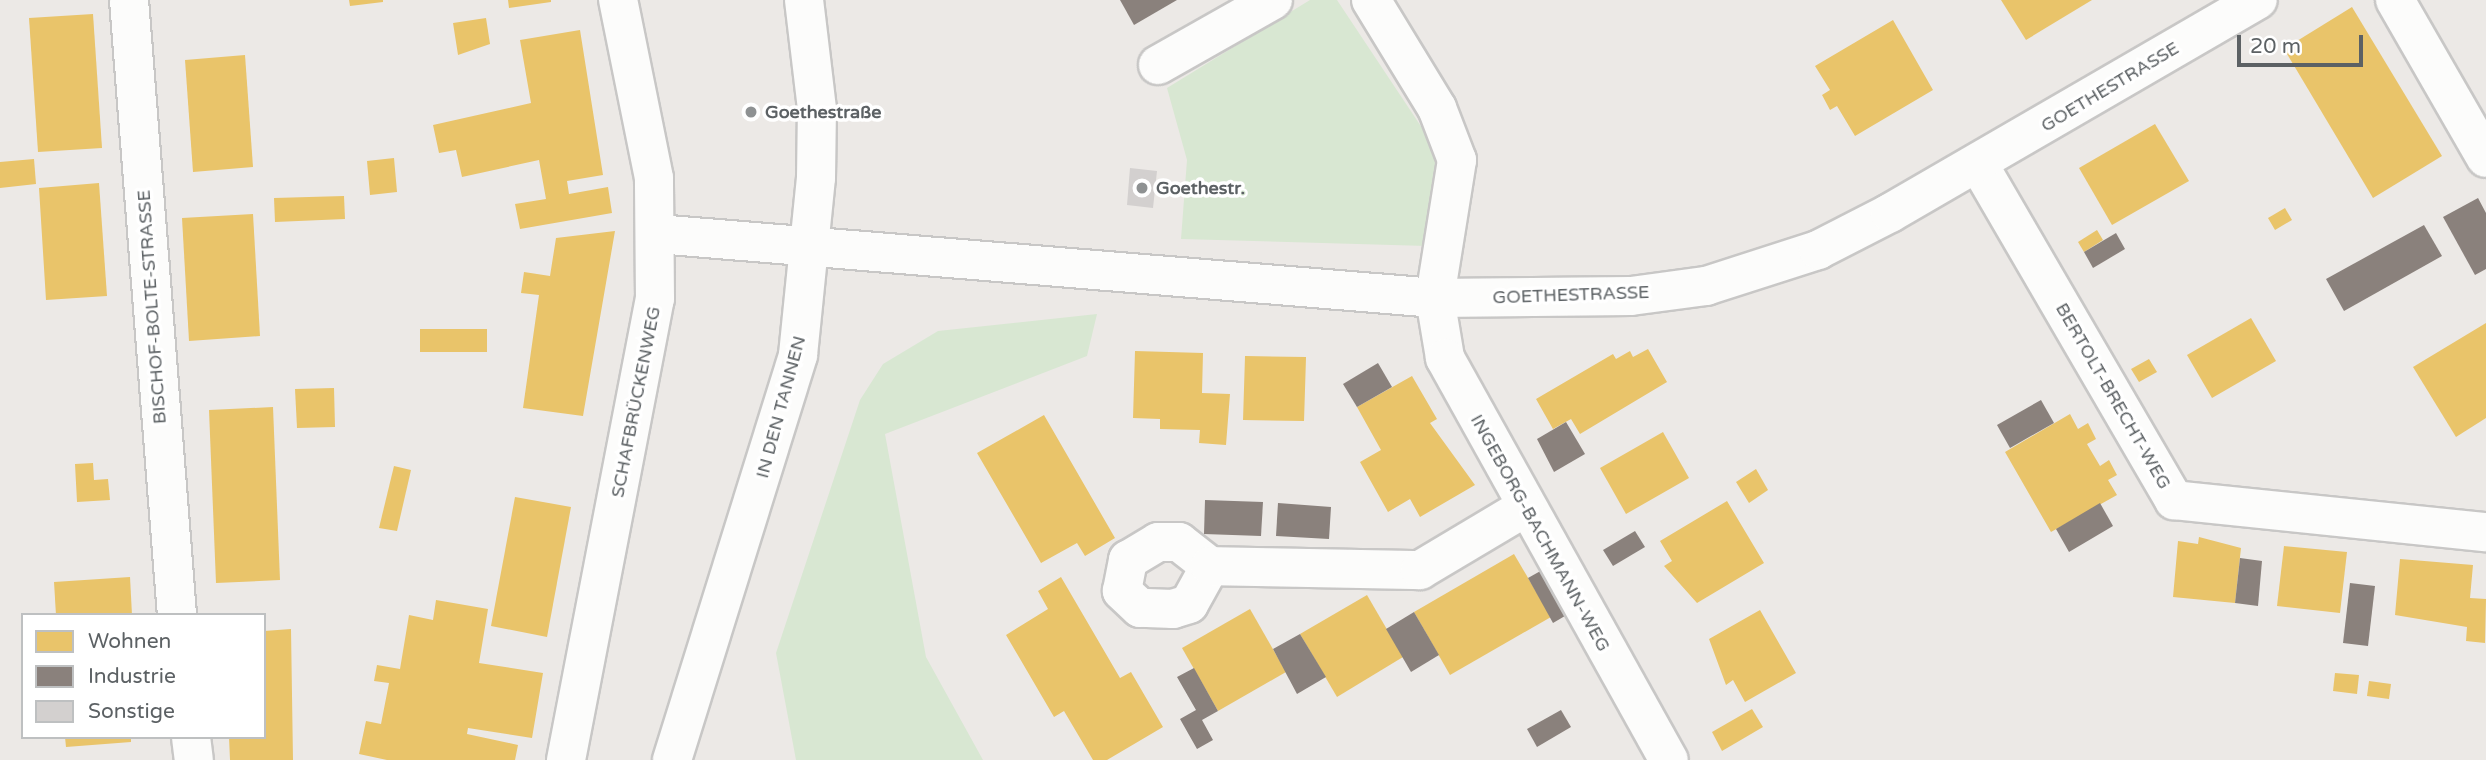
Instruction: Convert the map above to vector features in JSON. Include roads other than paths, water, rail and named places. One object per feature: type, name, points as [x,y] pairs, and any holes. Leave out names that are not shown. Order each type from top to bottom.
[{"type":"street","name":"BISCHOF-BOLTE-STRASSE","points":[[129,0],[177,613]]},
{"type":"street","name":"SCHAFBRÜCKENWEG","points":[[566,760],[650,335],[656,234],[653,178],[618,0]]},
{"type":"street","name":"IN DEN TANNEN","points":[[674,753],[784,413],[814,247],[817,109],[804,0]]},
{"type":"street","points":[[1158,65],[1273,0]]},
{"type":"street","name":"INGEBORG-BACHMANN-WEG","points":[[1371,0],[1437,108],[1457,160],[1435,298],[1445,358],[1524,508],[1669,760]]},
{"type":"street","name":"GOETHESTRASSE","points":[[656,234],[1435,298],[1631,296],[1706,286],[1818,250],[1979,165],[2258,0]]},
{"type":"street","points":[[2395,0],[2486,158]]},
{"type":"street","name":"BERTOLT-BRECHT-WEG","points":[[1979,165],[2174,500],[2486,532]]},
{"type":"street","points":[[1210,566],[1420,570],[1524,508]]},
{"type":"street","points":[[191,739],[194,760]]},
{"type":"place","name":"Goethestraße","points":[[751,112]]},
{"type":"place","name":"Goethestr.","points":[[1142,188]]}]
